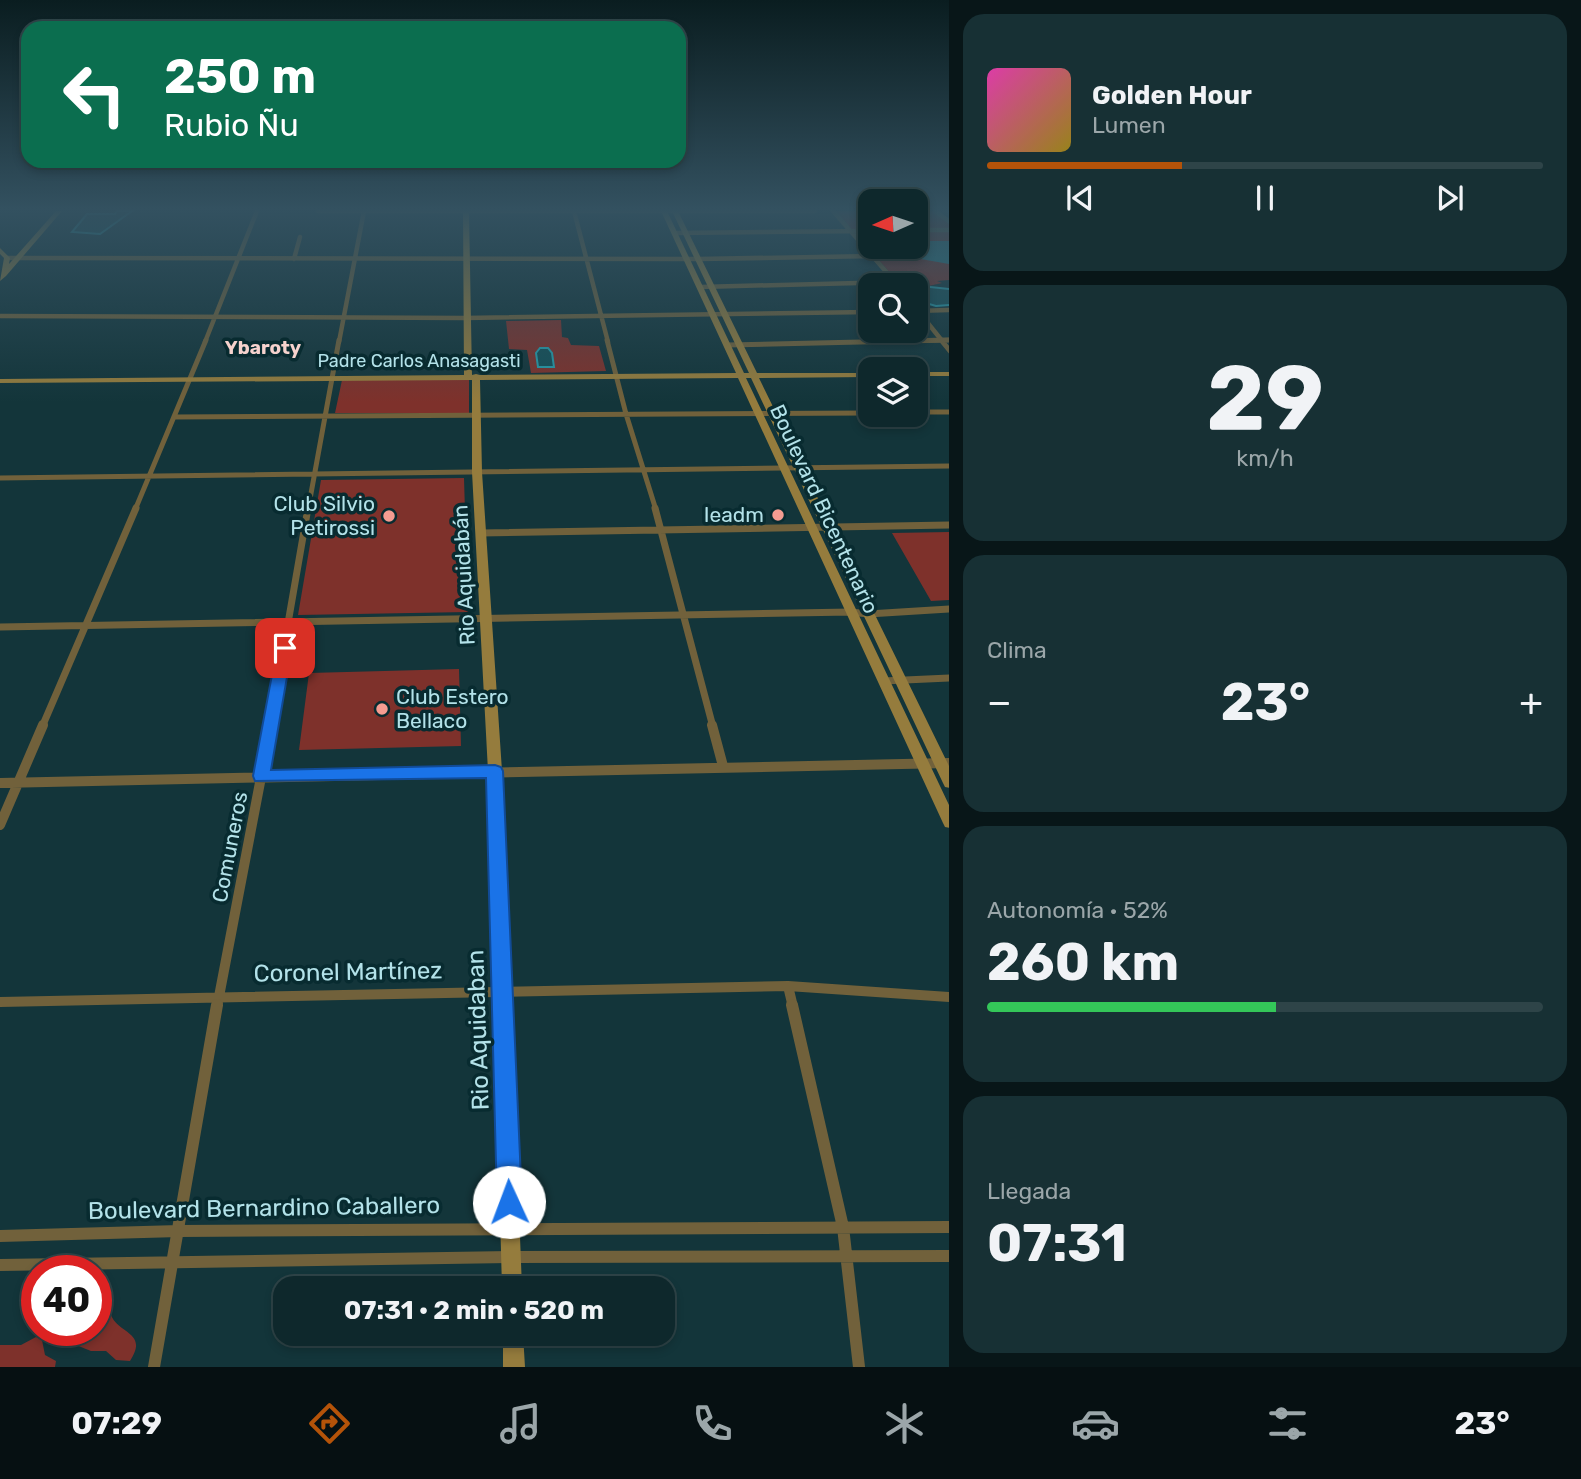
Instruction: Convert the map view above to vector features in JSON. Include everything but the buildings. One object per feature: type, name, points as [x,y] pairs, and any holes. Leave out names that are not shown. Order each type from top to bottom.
[{"type":"main road","name":"Rio Aquidabán","points":[[466,275],[465,318],[476,415],[495,771]]},
{"type":"main road","name":"Boulevard Bicentenario","points":[[694,275],[949,823]]},
{"type":"main road","name":"Boulevard Bicentenario","points":[[706,275],[900,680],[945,764],[949,783]]},
{"type":"main road","points":[[928,374],[949,374]]},
{"type":"main road","name":"Padre Carlos Anasagasti","points":[[0,381],[858,375]]},
{"type":"main road","name":"Rio Aquidaban","points":[[495,771],[512,1276]]},
{"type":"main road","points":[[513,1346],[514,1367]]},
{"type":"street","points":[[0,825],[175,417],[230,275]]},
{"type":"street","name":"Comuneros","points":[[154,1367],[219,996],[352,275]]},
{"type":"street","points":[[591,275],[626,414],[685,615],[723,766]]},
{"type":"street","points":[[700,287],[858,285]]},
{"type":"street","points":[[928,310],[949,310]]},
{"type":"street","points":[[0,316],[465,318],[858,312]]},
{"type":"street","points":[[928,325],[949,351]]},
{"type":"street","points":[[727,345],[949,340]]},
{"type":"street","points":[[928,412],[949,412]]},
{"type":"street","points":[[175,417],[858,413]]},
{"type":"street","points":[[0,478],[949,466]]},
{"type":"street","points":[[481,533],[812,529],[949,524]]},
{"type":"street","points":[[0,627],[851,612],[868,614],[949,609]]},
{"type":"street","points":[[883,681],[949,678]]},
{"type":"street","points":[[0,783],[723,766],[945,764]]},
{"type":"street","points":[[788,986],[843,1227],[859,1367]]},
{"type":"street","name":"Coronel Martínez","points":[[0,1002],[788,986],[949,997]]},
{"type":"street","name":"Boulevard Bernardino Caballero","points":[[0,1236],[179,1231],[949,1227]]},
{"type":"street","points":[[0,1265],[511,1256],[949,1256]]},
{"type":"shaded area","points":[[928,275],[949,275],[949,280],[937,281],[942,283],[928,286]]},
{"type":"shaded area","points":[[561,320],[562,337],[568,338],[571,345],[599,346],[606,371],[531,373],[527,350],[509,349],[506,321]]},
{"type":"shaded area","points":[[342,380],[469,380],[469,413],[335,413]]},
{"type":"shaded area","points":[[464,478],[468,612],[298,615],[321,480]]},
{"type":"shaded area","points":[[949,532],[949,600],[931,601],[892,533]]},
{"type":"shaded area","name":"Club Estero Bellaco","points":[[459,669],[461,746],[299,750],[309,673]]},
{"type":"shaded area","points":[[112,1316],[136,1344],[130,1361],[116,1360],[106,1351],[91,1351],[78,1346],[112,1346]]},
{"type":"shaded area","points":[[0,1345],[43,1346],[45,1355],[56,1361],[55,1367],[0,1367]]},
{"type":"place","name":"Ieadm","points":[[778,515]]},
{"type":"place","name":"Club Silvio Petirossi","points":[[389,516]]},
{"type":"place","name":"Club Estero Bellaco","points":[[382,709]]},
{"type":"district","name":"Ybaroty","points":[[263,347]]},
{"type":"route","points":[[285,648],[261,776],[495,771],[509,1202]]}]
